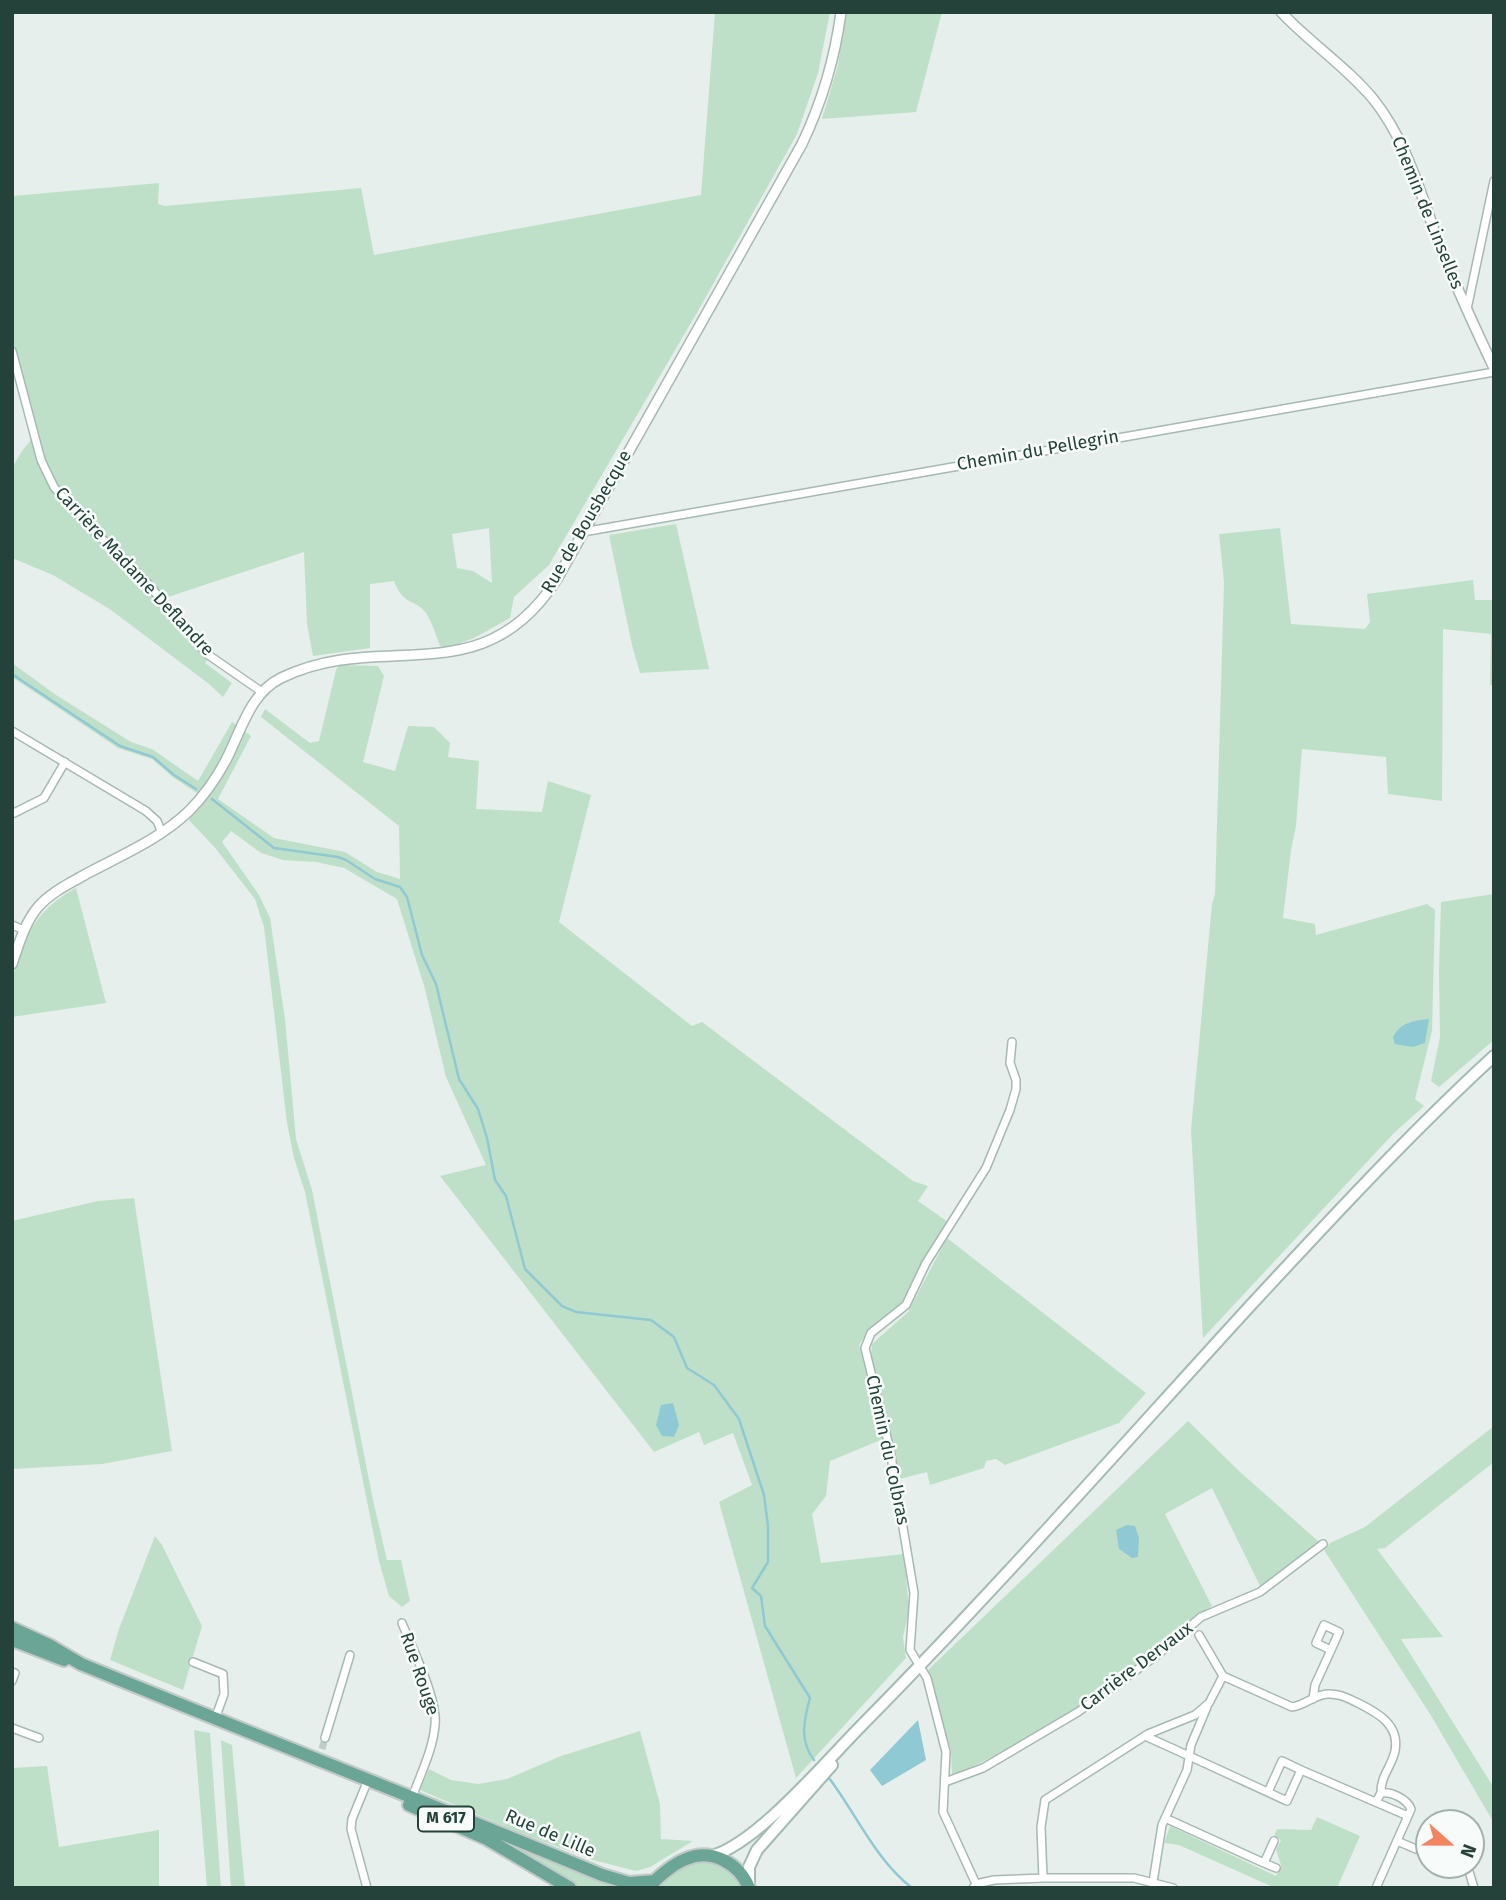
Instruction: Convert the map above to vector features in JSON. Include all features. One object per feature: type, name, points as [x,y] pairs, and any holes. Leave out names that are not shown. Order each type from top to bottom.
[{"type":"main road","points":[[711,1856],[729,1850],[772,1816],[903,1683],[1337,1211],[1433,1113],[1494,1056]]},
{"type":"main road","name":"Rue de Lille","points":[[12,1629],[49,1645],[81,1664]]},
{"type":"main road","name":"Rue de Lille","points":[[12,1640],[81,1664],[215,1719],[318,1757],[339,1776],[367,1784],[608,1878],[635,1884],[651,1884]]},
{"type":"main road","points":[[749,1888],[751,1863],[761,1844],[903,1683]]},
{"type":"main road","name":"Rue de Lille","points":[[411,1801],[478,1834],[570,1888]]},
{"type":"main road","points":[[651,1884],[682,1860],[699,1855],[711,1856],[734,1867],[743,1875],[749,1888]]},
{"type":"street","name":"Rue de Bousbecque","points":[[12,964],[24,930],[39,906],[54,892],[162,833],[190,810],[210,787],[253,703],[262,692],[285,676],[323,663],[457,652],[492,639],[522,620],[543,599],[802,144],[824,90],[835,51],[841,12]]},
{"type":"street","name":"Chemin de Linselles","points":[[1281,12],[1356,80],[1390,123],[1409,162],[1447,264],[1494,370]]},
{"type":"street","points":[[1467,309],[1494,181]]},
{"type":"street","name":"Carrière Madame Deflandre","points":[[12,351],[41,460],[54,487],[84,521],[143,578],[207,654],[262,692]]},
{"type":"street","name":"Chemin du Pellegrin","points":[[583,532],[1494,370]]},
{"type":"street","points":[[12,731],[146,811],[157,821],[162,833]]},
{"type":"street","points":[[14,813],[44,798],[65,762]]},
{"type":"street","points":[[12,925],[24,930]]},
{"type":"street","name":"Chemin du Colbras","points":[[974,1886],[944,1816],[946,1758],[942,1733],[927,1678],[912,1655],[910,1645],[914,1593],[893,1465],[866,1344],[871,1333],[906,1305],[926,1263],[986,1168],[1016,1089],[1010,1063],[1012,1042]]},
{"type":"street","name":"Carrière Dervaux","points":[[945,1782],[983,1768],[1078,1712],[1156,1656],[1201,1617],[1260,1592],[1323,1544]]},
{"type":"street","name":"Rue Rouge","points":[[402,1623],[436,1718],[432,1741],[411,1801]]},
{"type":"street","points":[[1199,1635],[1223,1676],[1292,1707],[1326,1694],[1342,1696],[1374,1711],[1386,1720],[1394,1734],[1395,1750],[1376,1802]]},
{"type":"street","points":[[1313,1699],[1315,1685],[1331,1650]]},
{"type":"street","points":[[325,1738],[350,1655]]},
{"type":"street","points":[[193,1662],[223,1674],[224,1694],[215,1719]]},
{"type":"street","points":[[12,1671],[15,1673],[12,1681]]},
{"type":"street","points":[[1153,1882],[1165,1818],[1187,1770],[1191,1745],[1223,1676]]},
{"type":"street","points":[[1042,1878],[1041,1827],[1045,1800],[1145,1736],[1183,1721],[1209,1703]]},
{"type":"street","points":[[12,1728],[39,1738]]},
{"type":"street","points":[[1145,1736],[1287,1801],[1301,1770]]},
{"type":"street","points":[[1268,1793],[1282,1761],[1408,1816]]},
{"type":"street","points":[[367,1784],[351,1829],[367,1888]]},
{"type":"street","points":[[1376,1888],[1411,1809],[1406,1801],[1386,1791],[1381,1793]]},
{"type":"street","points":[[1165,1818],[1276,1868]]},
{"type":"street","points":[[1264,1863],[1274,1841]]},
{"type":"street","points":[[1397,1841],[1415,1849]]},
{"type":"street","points":[[974,1886],[994,1880],[1134,1878],[1173,1888]]},
{"type":"green space","points":[[715,12],[830,12],[818,73],[797,134],[698,311],[549,565],[514,597],[510,618],[474,638],[447,648],[440,646],[426,613],[401,595],[394,581],[370,584],[370,648],[313,656],[307,624],[304,552],[165,598],[160,602],[208,659],[205,663],[232,683],[223,697],[111,610],[53,575],[12,558],[12,468],[31,440],[12,367],[12,196],[159,183],[158,204],[165,206],[361,188],[374,255],[701,195]],"holes":[[[489,528],[492,583],[473,571],[457,568],[452,534]]]},
{"type":"green space","points":[[845,12],[942,12],[916,112],[822,119],[838,65]]},
{"type":"green space","points":[[676,524],[709,669],[640,673],[609,535]]},
{"type":"green space","points":[[1280,528],[1291,624],[1365,629],[1370,622],[1367,594],[1473,580],[1475,600],[1494,600],[1494,685],[1490,685],[1491,634],[1443,629],[1442,801],[1388,794],[1386,757],[1302,749],[1296,826],[1283,918],[1315,924],[1316,935],[1427,904],[1435,910],[1432,1031],[1415,1099],[1424,1106],[1393,1134],[1203,1338],[1191,1130],[1215,894],[1224,582],[1219,534]]},
{"type":"green space","points":[[12,663],[56,695],[131,742],[152,749],[198,781],[232,722],[251,736],[218,799],[274,838],[345,852],[377,872],[400,879],[399,826],[261,717],[265,709],[310,743],[319,741],[339,665],[378,666],[384,676],[363,762],[395,771],[408,726],[434,727],[450,743],[448,757],[479,761],[476,809],[542,812],[548,781],[591,795],[559,922],[692,1026],[702,1022],[913,1181],[928,1186],[918,1201],[948,1222],[903,1301],[870,1331],[859,1345],[883,1439],[830,1461],[826,1496],[812,1514],[821,1563],[904,1554],[909,1611],[903,1637],[906,1658],[796,1778],[719,1502],[752,1485],[733,1433],[704,1445],[699,1432],[654,1452],[440,1176],[486,1165],[446,1077],[425,989],[397,899],[344,868],[316,862],[283,860],[261,853],[231,831],[222,842],[259,895],[270,918],[285,1019],[296,1139],[312,1190],[387,1560],[401,1560],[410,1601],[402,1607],[389,1596],[379,1561],[305,1192],[287,1123],[264,927],[255,899],[216,849],[189,820],[206,799],[174,778],[152,759],[118,748],[12,677]]},
{"type":"green space","points":[[76,888],[106,1003],[12,1017],[12,983],[21,949],[42,914]]},
{"type":"green space","points":[[1494,894],[1494,1040],[1439,1087],[1431,1081],[1440,1037],[1441,902]]},
{"type":"green space","points":[[134,1198],[172,1451],[102,1464],[12,1469],[12,1221],[98,1201]]},
{"type":"green space","points":[[947,1238],[1146,1393],[1119,1423],[1005,1465],[996,1459],[986,1461],[984,1468],[930,1485],[927,1472],[899,1479],[871,1357],[872,1344],[908,1312]]},
{"type":"green space","points":[[1188,1421],[1239,1471],[1319,1542],[1302,1559],[1261,1588],[1212,1488],[1165,1514],[1212,1606],[1088,1700],[987,1760],[952,1776],[951,1751],[928,1670]]},
{"type":"green space","points":[[1494,1426],[1494,1462],[1385,1548],[1377,1549],[1443,1637],[1401,1639],[1494,1788],[1494,1823],[1430,1714],[1324,1550],[1330,1543],[1365,1527]]},
{"type":"green space","points":[[155,1536],[202,1626],[183,1690],[110,1660],[119,1629]]},
{"type":"green space","points":[[194,1730],[210,1733],[221,1888],[207,1888]]},
{"type":"green space","points":[[640,1731],[660,1804],[661,1839],[693,1841],[650,1867],[636,1871],[593,1860],[518,1832],[420,1790],[429,1769],[451,1780],[478,1784],[507,1779],[561,1756]]},
{"type":"green space","points":[[221,1740],[232,1745],[245,1888],[231,1888]]},
{"type":"green space","points":[[47,1766],[59,1847],[159,1830],[159,1888],[12,1888],[12,1768]]},
{"type":"green space","points":[[1317,1817],[1360,1836],[1337,1888],[1275,1888],[1179,1845],[1164,1843],[1170,1826],[1276,1876],[1281,1865],[1276,1850],[1281,1840],[1274,1836],[1277,1829],[1311,1830]]},
{"type":"green space","points":[[518,1847],[624,1888],[579,1888],[516,1850]]},
{"type":"green space","points":[[709,1860],[729,1868],[744,1888],[654,1888],[680,1870]]},
{"type":"water","points":[[1429,1019],[1425,1043],[1413,1047],[1395,1044],[1393,1037],[1404,1025]]},
{"type":"water","points":[[673,1403],[679,1425],[674,1437],[662,1436],[656,1425],[661,1405]]},
{"type":"water","points":[[1127,1525],[1135,1526],[1139,1538],[1138,1557],[1132,1558],[1119,1549],[1116,1530]]},
{"type":"water","points":[[918,1720],[926,1760],[882,1786],[870,1770]]},
{"type":"waterway","points":[[12,674],[120,746],[153,757],[196,789]]},
{"type":"waterway","points":[[212,799],[274,848],[338,857],[375,879],[400,887],[407,897],[422,955],[436,984],[459,1079],[478,1109],[495,1180],[506,1196],[525,1269],[562,1306],[576,1312],[651,1320],[674,1337],[687,1368],[714,1385],[739,1419],[764,1495],[768,1526],[768,1562],[752,1588],[761,1596],[765,1626],[810,1698],[805,1738],[814,1760]]},
{"type":"waterway","points":[[829,1778],[887,1864],[912,1888]]},
{"type":"tunnel","points":[[322,1749],[325,1738]]}]
